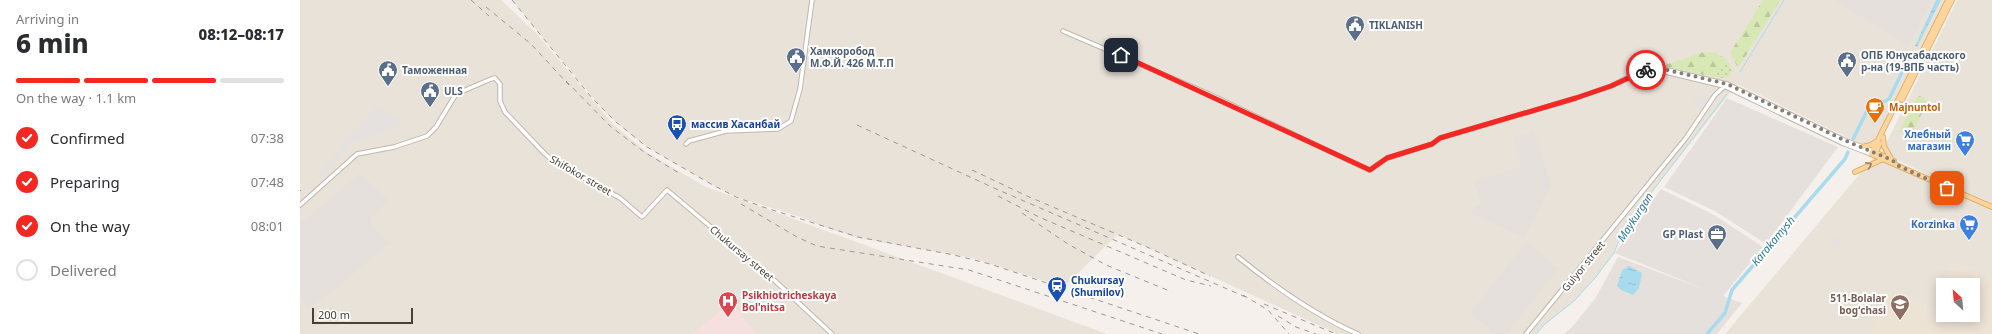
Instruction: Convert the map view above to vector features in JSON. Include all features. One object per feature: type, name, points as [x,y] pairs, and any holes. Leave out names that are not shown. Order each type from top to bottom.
[{"type":"main road","points":[[1860,148],[1871,145],[1882,137],[1948,0]]},
{"type":"main road","points":[[1873,153],[1952,0]]},
{"type":"main road","points":[[1882,137],[1884,146],[1892,160],[1899,166]]},
{"type":"main road","points":[[1873,153],[1883,159],[1992,207]]},
{"type":"main road","points":[[1873,153],[1892,160]]},
{"type":"main road","points":[[1855,172],[1883,159]]},
{"type":"street","points":[[686,144],[689,141],[726,131],[778,129],[783,127],[793,116],[800,89],[812,0]]},
{"type":"street","points":[[1063,31],[1128,58],[1370,170],[1387,158],[1432,144],[1440,138],[1576,98],[1652,69],[1663,69],[1725,85],[1843,142],[1873,153]]},
{"type":"street","name":"Shifokor street","points":[[300,205],[358,153],[394,147],[427,136],[435,129],[453,98],[459,92],[493,78],[498,80],[500,102],[505,112],[552,160],[620,198],[642,217],[667,190]]},
{"type":"street","name":"Gulyor street","points":[[1526,334],[1686,138],[1715,95],[1725,85]]},
{"type":"street","name":"Chukursay street","points":[[667,190],[773,279],[832,334]]},
{"type":"street","points":[[1238,257],[1291,297],[1336,325],[1358,334]]},
{"type":"shaded area","points":[[300,0],[501,0],[535,32],[614,125],[648,153],[704,186],[1107,334],[300,334]]},
{"type":"shaded area","points":[[512,0],[1948,0],[1880,136],[1874,142],[1865,146],[1737,84],[1644,202],[1618,243],[1614,253],[1595,278],[1574,301],[1545,324],[1536,334],[1338,334],[1118,234],[1064,287],[972,258],[858,238],[824,227],[801,217],[736,197],[647,147],[630,134],[605,112]]},
{"type":"shaded area","points":[[1834,0],[1931,0],[1908,46]]},
{"type":"shaded area","points":[[1957,0],[1992,0],[1992,207],[1882,152]]},
{"type":"shaded area","points":[[1698,93],[1707,99],[1701,109],[1691,101]]},
{"type":"shaded area","points":[[1727,98],[1838,147],[1766,244],[1715,211],[1664,187]]},
{"type":"shaded area","points":[[1892,100],[1885,119],[1876,114],[1878,111]]},
{"type":"shaded area","points":[[377,104],[401,122],[393,129],[351,143],[322,179],[317,175]]},
{"type":"shaded area","points":[[1534,131],[1551,185],[1524,238],[1471,213],[1474,206],[1481,204],[1474,181],[1521,167],[1514,137]]},
{"type":"shaded area","points":[[1874,157],[1992,208],[1992,334],[1725,334]]},
{"type":"shaded area","points":[[360,173],[388,200],[369,221],[389,243],[337,288],[308,308],[300,294],[300,224]]},
{"type":"shaded area","points":[[1661,189],[1714,215],[1763,247],[1723,296],[1742,303],[1717,334],[1564,334],[1572,327],[1595,299],[1618,257],[1709,291],[1615,253]]},
{"type":"shaded area","points":[[1833,236],[1842,243],[1837,250],[1828,242]]},
{"type":"shaded area","points":[[1527,241],[1558,269],[1506,334],[1495,334],[1470,313]]},
{"type":"shaded area","points":[[1952,261],[1992,279],[1992,334],[1986,334],[1959,322],[1980,322],[1980,278],[1946,278]]},
{"type":"shaded area","name":"511-Bolalar bogʻchasi","points":[[1890,291],[1928,307],[1918,334],[1872,334]]},
{"type":"shaded area","name":"Psikhiotricheskaya Bol'nitsa","points":[[731,302],[757,334],[692,334]]},
{"type":"shaded area","points":[[1936,305],[1936,322],[1956,322],[1978,334],[1920,334],[1929,308],[1934,310]]},
{"type":"green space","points":[[1763,0],[1780,0],[1740,65],[1737,66],[1730,53]]},
{"type":"green space","points":[[1704,52],[1716,53],[1726,59],[1714,77],[1662,66]]},
{"type":"green space","points":[[1726,59],[1732,70],[1730,76],[1722,78],[1714,77]]},
{"type":"green space","points":[[1918,95],[1928,101],[1910,137],[1899,131]]},
{"type":"water","points":[[1936,0],[1941,0],[1917,47],[1915,46]]},
{"type":"water","points":[[1629,266],[1642,273],[1639,288],[1633,295],[1621,290],[1617,286],[1622,270]]},
{"type":"waterway","name":"Maykurgan","points":[[1740,72],[1784,0]]},
{"type":"waterway","name":"Karakamysh","points":[[1853,139],[1867,111],[1889,99],[1909,58]]},
{"type":"waterway","name":"Maykurgan","points":[[1536,334],[1545,324],[1574,301],[1595,278],[1614,253],[1618,243],[1644,202],[1727,94]]},
{"type":"waterway","name":"Karakamysh","points":[[1707,334],[1725,313],[1732,290],[1845,159],[1848,152]]},
{"type":"railway","points":[[471,0],[489,16]]},
{"type":"railway","points":[[512,0],[592,98],[616,122],[647,147],[736,197],[858,237],[954,255],[990,264],[1199,334]]},
{"type":"railway","points":[[486,7],[531,44],[569,85]]},
{"type":"railway","points":[[566,81],[610,126],[644,152],[679,173]]},
{"type":"railway","points":[[857,125],[994,188],[1248,298]]},
{"type":"railway","points":[[972,170],[1027,196],[1147,247],[1210,276]]},
{"type":"railway","points":[[998,196],[1039,217],[1186,280],[1211,286]]},
{"type":"railway","points":[[741,204],[797,237],[817,246],[969,270],[1162,334]]},
{"type":"railway","points":[[1022,213],[1068,244],[1106,265],[1172,292]]},
{"type":"railway","points":[[1243,295],[1268,310],[1289,334]]},
{"type":"railway","points":[[1264,304],[1336,334]]},
{"type":"railway","points":[[1278,316],[1296,327],[1316,334]]},
{"type":"way so far","points":[[1646,70],[1663,69],[1727,84],[1844,140],[1876,152],[1892,160],[1899,166],[1947,188]]},
{"type":"place","name":"TIKLANISH","points":[[1355,42]]},
{"type":"place","name":"Хамкоробод М.Ф.Й. 426 М.Т.П","points":[[796,74]]},
{"type":"place","name":"ОПБ Юнусабадского р-на (19-ВПБ часть)","points":[[1847,78]]},
{"type":"place","name":"Таможенная","points":[[388,87]]},
{"type":"place","name":"ULS","points":[[430,108]]},
{"type":"place","name":"Majnuntol","points":[[1875,124]]},
{"type":"place","name":"массив Хасанбай","points":[[677,141]]},
{"type":"place","name":"Хлебный магазин","points":[[1965,157]]},
{"type":"place","name":"Korzinka","points":[[1969,241]]},
{"type":"place","name":"GP Plast","points":[[1717,251]]},
{"type":"place","name":"Chukursay (Shumilov)","points":[[1057,303]]},
{"type":"place","name":"Psikhiotricheskaya Bol'nitsa","points":[[728,318]]},
{"type":"place","name":"511-Bolalar bogʻchasi","points":[[1900,321]]},
{"type":"route","points":[[1121,55],[1370,170],[1387,158],[1432,144],[1440,138],[1576,98],[1611,86],[1634,74],[1646,70]]}]
